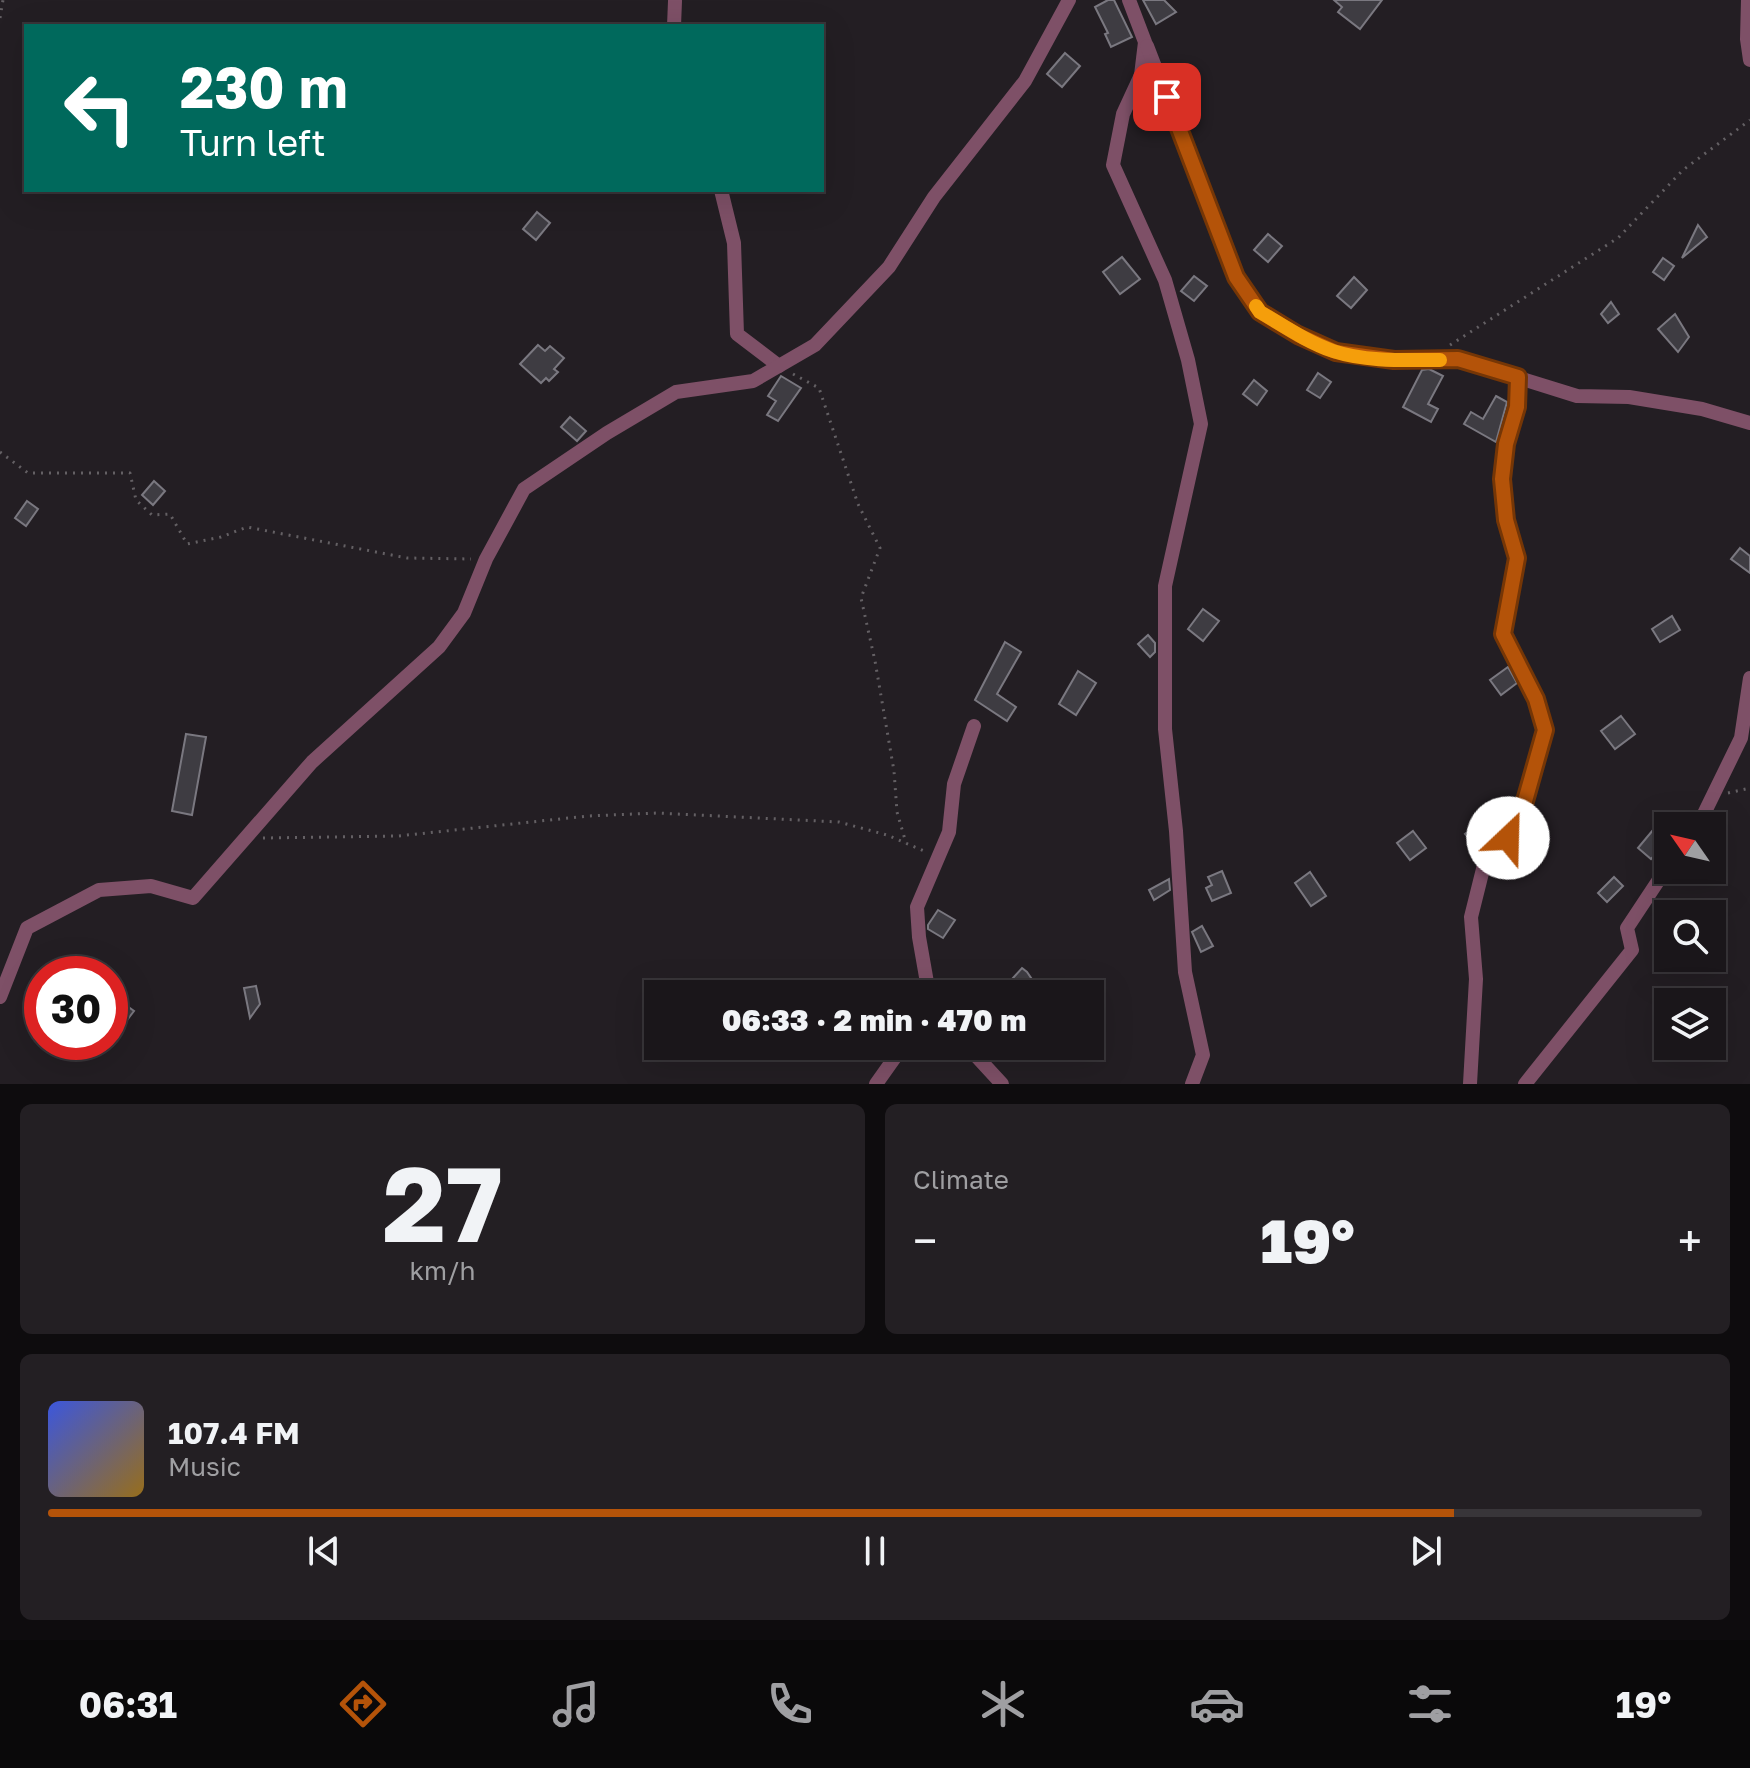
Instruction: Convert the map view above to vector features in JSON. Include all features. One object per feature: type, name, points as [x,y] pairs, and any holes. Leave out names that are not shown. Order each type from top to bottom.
[{"type":"street","points":[[0,997],[27,928],[99,890],[151,886],[193,898],[312,762],[439,647],[464,613],[486,559],[524,489],[607,433],[676,392],[753,381],[815,345],[889,267],[934,197],[1025,81],[1069,0]]},
{"type":"street","points":[[1129,0],[1236,277],[1260,312],[1298,335],[1336,352],[1394,360],[1458,359],[1577,396],[1643,399],[1702,409],[1750,423]]},
{"type":"street","points":[[1748,0],[1750,60]]},
{"type":"street","points":[[674,24],[675,1]]},
{"type":"street","points":[[1145,42],[1141,75],[1123,114],[1113,165],[1165,280],[1188,360],[1201,424],[1165,586],[1165,729],[1176,831],[1185,972],[1203,1055],[1192,1084]]},
{"type":"street","points":[[721,192],[734,243],[737,334],[779,366]]},
{"type":"street","points":[[1470,1084],[1476,979],[1471,917],[1484,865],[1508,838],[1525,801],[1545,730],[1536,699],[1503,634],[1517,558],[1506,520],[1502,479],[1506,444],[1517,407],[1518,377]]},
{"type":"street","points":[[1705,812],[1741,738],[1750,678]]},
{"type":"street","points":[[927,980],[917,907],[949,832],[954,784],[974,726]]},
{"type":"street","points":[[1525,1084],[1632,950],[1627,928],[1656,884]]},
{"type":"street","points":[[876,1084],[893,1060]]},
{"type":"street","points":[[980,1060],[1002,1084]]},
{"type":"path","points":[[0,18],[3,0]]},
{"type":"path","points":[[1450,345],[1618,238],[1683,170],[1750,120]]},
{"type":"path","points":[[779,366],[819,388],[858,504],[880,548],[861,598],[889,739],[897,812],[906,843]]},
{"type":"path","points":[[0,452],[28,473],[130,473],[136,500],[152,515],[170,514],[187,544],[221,537],[247,527],[407,558],[486,559]]},
{"type":"path","points":[[1713,797],[1750,788]]},
{"type":"path","points":[[247,839],[398,836],[588,816],[657,813],[839,822],[887,835],[939,857]]},
{"type":"building","points":[[1114,0],[1132,37],[1111,47],[1105,34],[1108,33],[1095,7]]},
{"type":"building","points":[[1143,0],[1164,0],[1176,12],[1156,24]]},
{"type":"building","points":[[1334,0],[1382,0],[1360,29],[1338,12],[1342,7]]},
{"type":"building","points":[[1065,53],[1080,66],[1062,87],[1047,74]]},
{"type":"building","points":[[537,212],[550,223],[536,240],[523,229]]},
{"type":"building","points":[[1698,225],[1707,237],[1682,258]]},
{"type":"building","points":[[1268,234],[1282,246],[1268,262],[1254,250]]},
{"type":"building","points":[[1122,257],[1140,279],[1120,294],[1103,272]]},
{"type":"building","points":[[1663,258],[1674,266],[1664,280],[1653,272]]},
{"type":"building","points":[[1194,276],[1207,286],[1194,301],[1181,291]]},
{"type":"building","points":[[1354,277],[1367,290],[1351,308],[1337,296]]},
{"type":"building","points":[[1611,302],[1619,314],[1608,323],[1601,314]]},
{"type":"building","points":[[1675,314],[1689,337],[1678,352],[1658,329]]},
{"type":"building","points":[[538,345],[545,351],[550,346],[564,358],[554,369],[558,372],[549,381],[546,378],[541,383],[520,364]]},
{"type":"building","points":[[1429,369],[1443,376],[1428,404],[1438,409],[1431,422],[1403,407],[1422,370]]},
{"type":"building","points":[[1318,373],[1331,382],[1320,398],[1307,390]]},
{"type":"building","points":[[781,376],[801,388],[778,421],[767,415],[776,401],[768,396]]},
{"type":"building","points":[[1254,380],[1267,391],[1257,405],[1243,394]]},
{"type":"building","points":[[1496,396],[1507,402],[1496,442],[1464,424],[1471,412],[1483,419]]},
{"type":"building","points":[[570,417],[586,431],[577,441],[561,427]]},
{"type":"building","points":[[154,481],[165,491],[153,505],[142,495]]},
{"type":"building","points":[[27,501],[38,509],[26,526],[15,518]]},
{"type":"building","points":[[1740,548],[1750,556],[1750,573],[1731,559]]},
{"type":"building","points":[[1203,609],[1219,621],[1203,641],[1188,629]]},
{"type":"building","points":[[1672,616],[1680,630],[1660,642],[1652,629]]},
{"type":"building","points":[[1148,635],[1155,643],[1155,652],[1150,657],[1138,644]]},
{"type":"building","points":[[1005,642],[1021,652],[997,694],[1016,707],[1007,721],[975,700]]},
{"type":"building","points":[[1508,667],[1517,683],[1501,695],[1490,680]]},
{"type":"building","points":[[1078,671],[1096,683],[1076,715],[1059,704]]},
{"type":"building","points":[[1621,716],[1635,734],[1615,749],[1601,731]]},
{"type":"building","points":[[186,734],[206,737],[192,815],[172,811]]},
{"type":"building","points":[[1476,825],[1489,842],[1478,850],[1465,834]]},
{"type":"building","points":[[1413,831],[1426,848],[1410,860],[1397,843]]},
{"type":"building","points":[[1654,831],[1654,856],[1651,859],[1638,848]]},
{"type":"building","points":[[1222,871],[1231,893],[1212,901],[1206,888],[1212,885],[1208,877]]},
{"type":"building","points":[[1310,872],[1326,896],[1311,906],[1295,883]]},
{"type":"building","points":[[1614,877],[1623,886],[1607,902],[1598,893]]},
{"type":"building","points":[[1169,879],[1170,890],[1154,900],[1149,890]]},
{"type":"building","points":[[938,910],[955,920],[943,938],[928,929]]},
{"type":"building","points":[[1202,926],[1213,946],[1201,952],[1192,932]]},
{"type":"building","points":[[1022,968],[1032,980],[1015,980],[1013,978]]},
{"type":"building","points":[[256,986],[260,1004],[250,1018],[244,988]]},
{"type":"slow traffic","points":[[1256,306],[1260,312],[1298,335],[1336,352],[1394,360],[1440,360]]},
{"type":"route","points":[[1167,97],[1236,277],[1260,312],[1298,335],[1336,352],[1394,360],[1458,359],[1518,377],[1517,407],[1506,444],[1502,479],[1506,520],[1517,558],[1503,634],[1536,699],[1545,730],[1525,801],[1508,838]]}]
